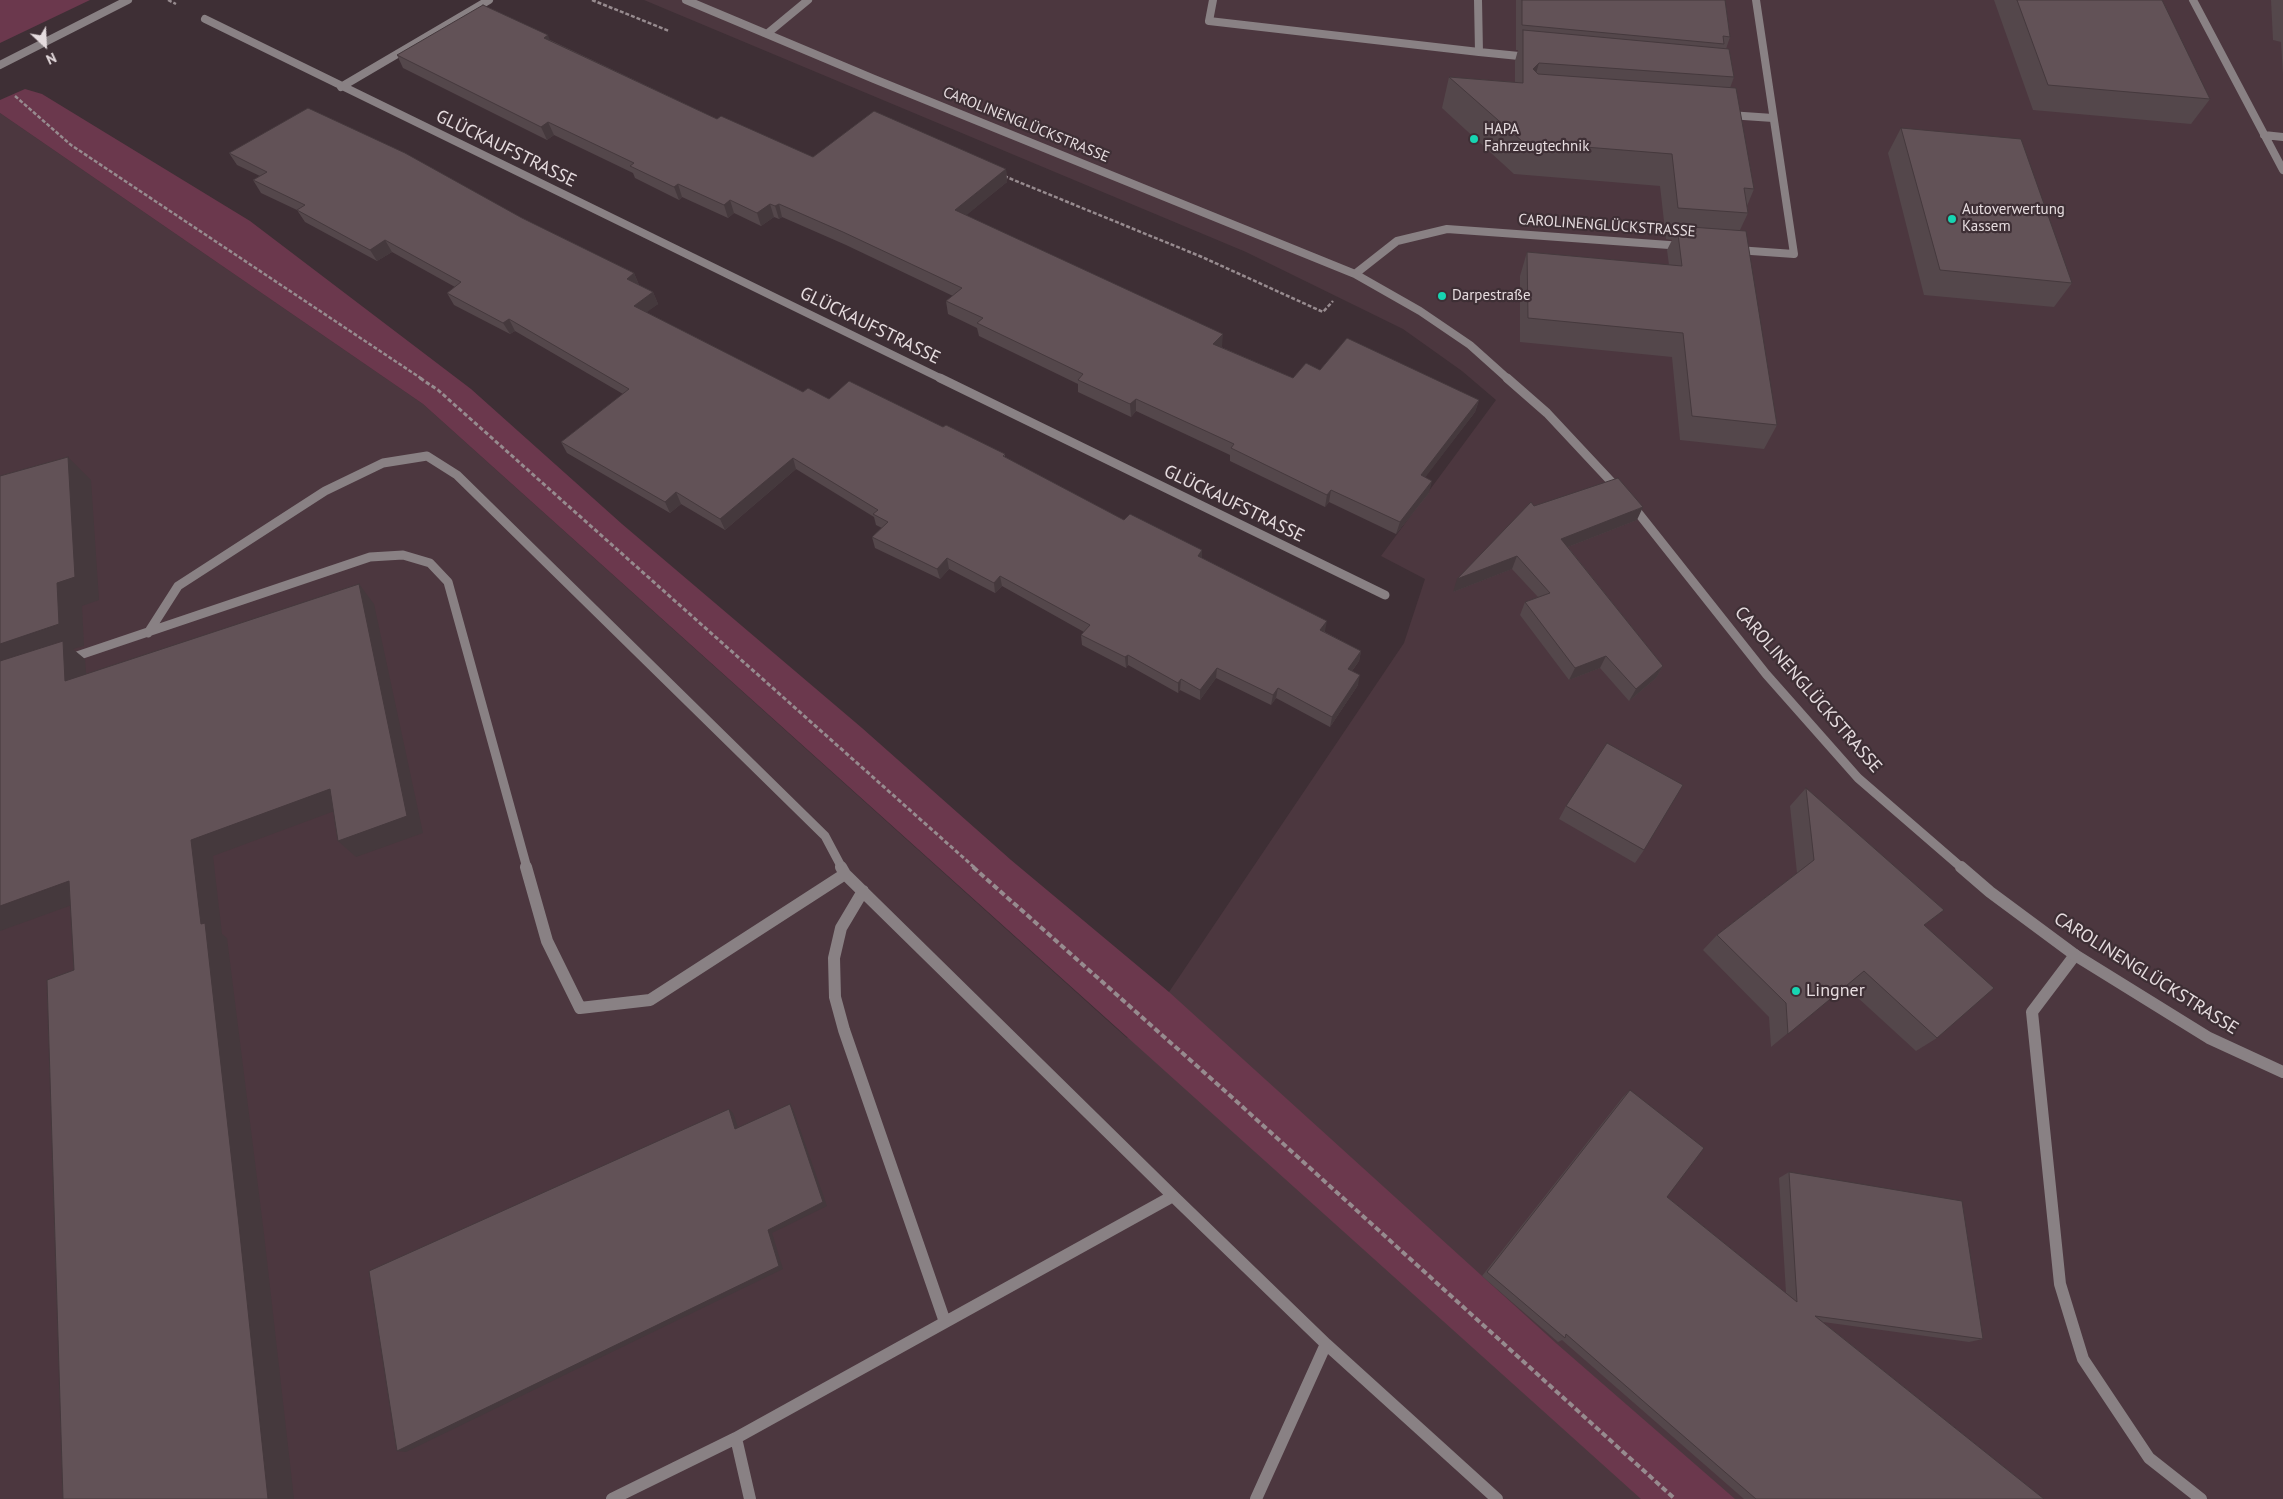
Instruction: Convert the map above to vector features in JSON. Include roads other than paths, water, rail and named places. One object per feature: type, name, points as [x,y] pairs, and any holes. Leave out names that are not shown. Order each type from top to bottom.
[{"type":"street","points":[[0,64],[128,0]]},
{"type":"street","points":[[341,87],[489,0]]},
{"type":"street","name":"CAROLINENGLÜCKSTRASSE","points":[[686,0],[768,33],[874,80],[1355,274],[1442,324],[1470,345],[1547,413],[1627,499],[1766,674],[1858,778],[1990,892],[2075,955],[2209,1038],[2283,1072]]},
{"type":"street","points":[[768,33],[808,0]]},
{"type":"street","points":[[1213,0],[1209,20],[1537,58]]},
{"type":"street","points":[[1478,0],[1479,52]]},
{"type":"street","points":[[1725,249],[1794,254],[1756,0]]},
{"type":"street","points":[[2193,0],[2283,170]]},
{"type":"street","name":"GLÜCKAUFSTRASSE","points":[[205,19],[1385,595]]},
{"type":"street","points":[[1724,115],[1773,118]]},
{"type":"street","points":[[2264,135],[2283,137]]},
{"type":"street","name":"CAROLINENGLÜCKSTRASSE","points":[[1355,274],[1397,241],[1446,229],[1695,247]]},
{"type":"street","points":[[148,633],[178,586],[325,491],[383,463],[427,456],[457,475],[825,836],[845,874],[1326,1344],[1497,1499]]},
{"type":"street","points":[[56,663],[370,557],[403,555],[430,563],[448,582],[547,941],[580,1008],[650,1000],[845,874]]},
{"type":"street","points":[[863,891],[841,928],[834,958],[835,997],[844,1030],[945,1322]]},
{"type":"street","points":[[2075,955],[2032,1012],[2060,1284],[2083,1360],[2149,1458],[2201,1499]]},
{"type":"street","points":[[612,1499],[736,1438],[1173,1196]]},
{"type":"street","points":[[1256,1499],[1326,1344]]},
{"type":"street","points":[[736,1438],[750,1499]]},
{"type":"place","name":"HAPA Fahrzeugtechnik","points":[[1474,139]]},
{"type":"place","name":"Autoverwertung Kassem","points":[[1952,219]]},
{"type":"place","name":"Darpestraße","points":[[1442,296]]},
{"type":"place","name":"Lingner","points":[[1796,991]]}]
